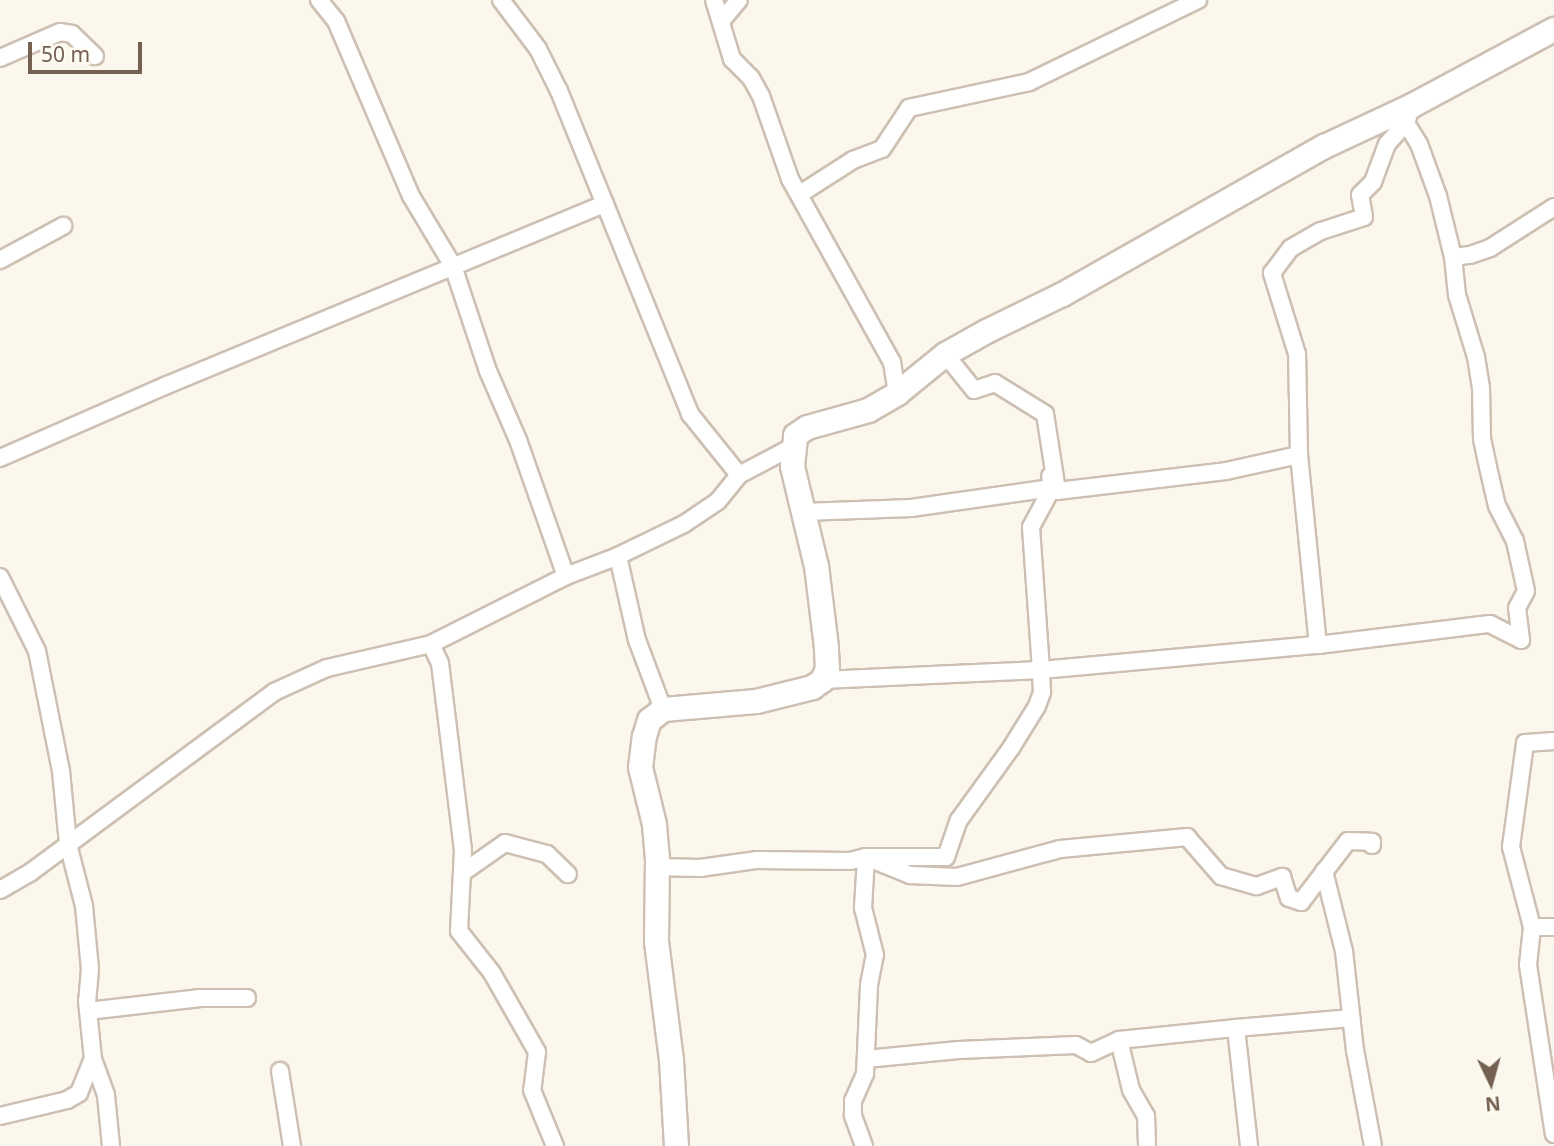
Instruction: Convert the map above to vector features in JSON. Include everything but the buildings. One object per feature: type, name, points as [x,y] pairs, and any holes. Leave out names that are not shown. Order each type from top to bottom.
[{"type":"street","points":[[319,0],[336,21],[411,196],[453,266],[488,371],[518,440],[566,576]]},
{"type":"street","points":[[500,0],[538,49],[690,414],[739,475]]},
{"type":"street","points":[[714,0],[732,59],[751,78],[761,96],[790,179],[892,362],[897,393]]},
{"type":"street","points":[[722,20],[739,0]]},
{"type":"street","points":[[800,194],[853,160],[882,149],[909,108],[1029,82],[1198,0]]},
{"type":"street","points":[[676,1146],[671,1060],[656,941],[657,867],[654,824],[645,798],[640,767],[649,720],[663,709],[756,701],[813,687],[822,680],[827,668],[826,647],[816,566],[792,466],[795,435],[807,427],[868,410],[897,393],[945,354],[1062,294],[1324,146],[1409,114],[1554,29]]},
{"type":"street","points":[[0,58],[60,32],[72,34],[95,56]]},
{"type":"street","points":[[822,680],[1041,670],[1318,645],[1490,624],[1521,640],[1517,608],[1525,591],[1515,541],[1497,506],[1482,439],[1481,388],[1476,357],[1457,295],[1453,257],[1438,196],[1409,114]]},
{"type":"street","points":[[1318,645],[1299,455],[1297,354],[1272,273],[1290,248],[1321,231],[1364,217],[1360,195],[1373,182],[1387,144],[1409,114]]},
{"type":"street","points":[[0,458],[604,204]]},
{"type":"street","points":[[1453,257],[1471,255],[1490,248],[1554,208]]},
{"type":"street","points":[[0,260],[63,226]]},
{"type":"street","points":[[945,354],[974,390],[995,383],[1045,414],[1057,491],[1226,471],[1299,455]]},
{"type":"street","points":[[892,362],[923,371]]},
{"type":"street","points":[[657,867],[700,868],[757,860],[850,861],[866,857],[946,857],[959,820],[1012,748],[1037,706],[1042,692],[1031,527],[1052,488],[1045,414]]},
{"type":"street","points":[[0,890],[68,844],[274,692],[327,668],[431,644],[566,576],[618,556],[684,524],[718,501],[739,475],[792,447]]},
{"type":"street","points":[[804,512],[911,508],[1052,488]]},
{"type":"street","points":[[618,556],[637,639],[663,709]]},
{"type":"street","points":[[0,577],[37,651],[61,771],[68,844],[84,906],[90,969],[89,1011],[93,1059],[106,1095],[111,1146]]},
{"type":"street","points":[[431,644],[440,663],[463,850],[459,931],[492,973],[537,1052],[532,1090],[555,1146]]},
{"type":"street","points":[[1554,741],[1525,743],[1511,847],[1532,928],[1528,965],[1554,1134]]},
{"type":"street","points":[[866,857],[910,875],[957,877],[1060,849],[1188,837],[1221,876],[1257,886],[1282,877],[1289,898],[1301,902],[1348,841],[1372,842],[1372,845]]},
{"type":"street","points":[[462,873],[505,843],[547,854],[568,874]]},
{"type":"street","points":[[864,1146],[853,1115],[853,1101],[865,1074],[869,985],[875,956],[863,908],[866,857]]},
{"type":"street","points":[[1324,871],[1344,950],[1373,1146]]},
{"type":"street","points":[[1532,928],[1554,927]]},
{"type":"street","points":[[89,1011],[200,998],[247,998]]},
{"type":"street","points":[[866,1059],[959,1049],[1076,1045],[1091,1053],[1119,1040],[1352,1018]]},
{"type":"street","points":[[1236,1028],[1249,1146]]},
{"type":"street","points":[[1119,1040],[1131,1090],[1146,1116],[1147,1146]]},
{"type":"street","points":[[0,1116],[67,1100],[79,1093],[93,1059]]},
{"type":"street","points":[[280,1071],[292,1146]]}]
